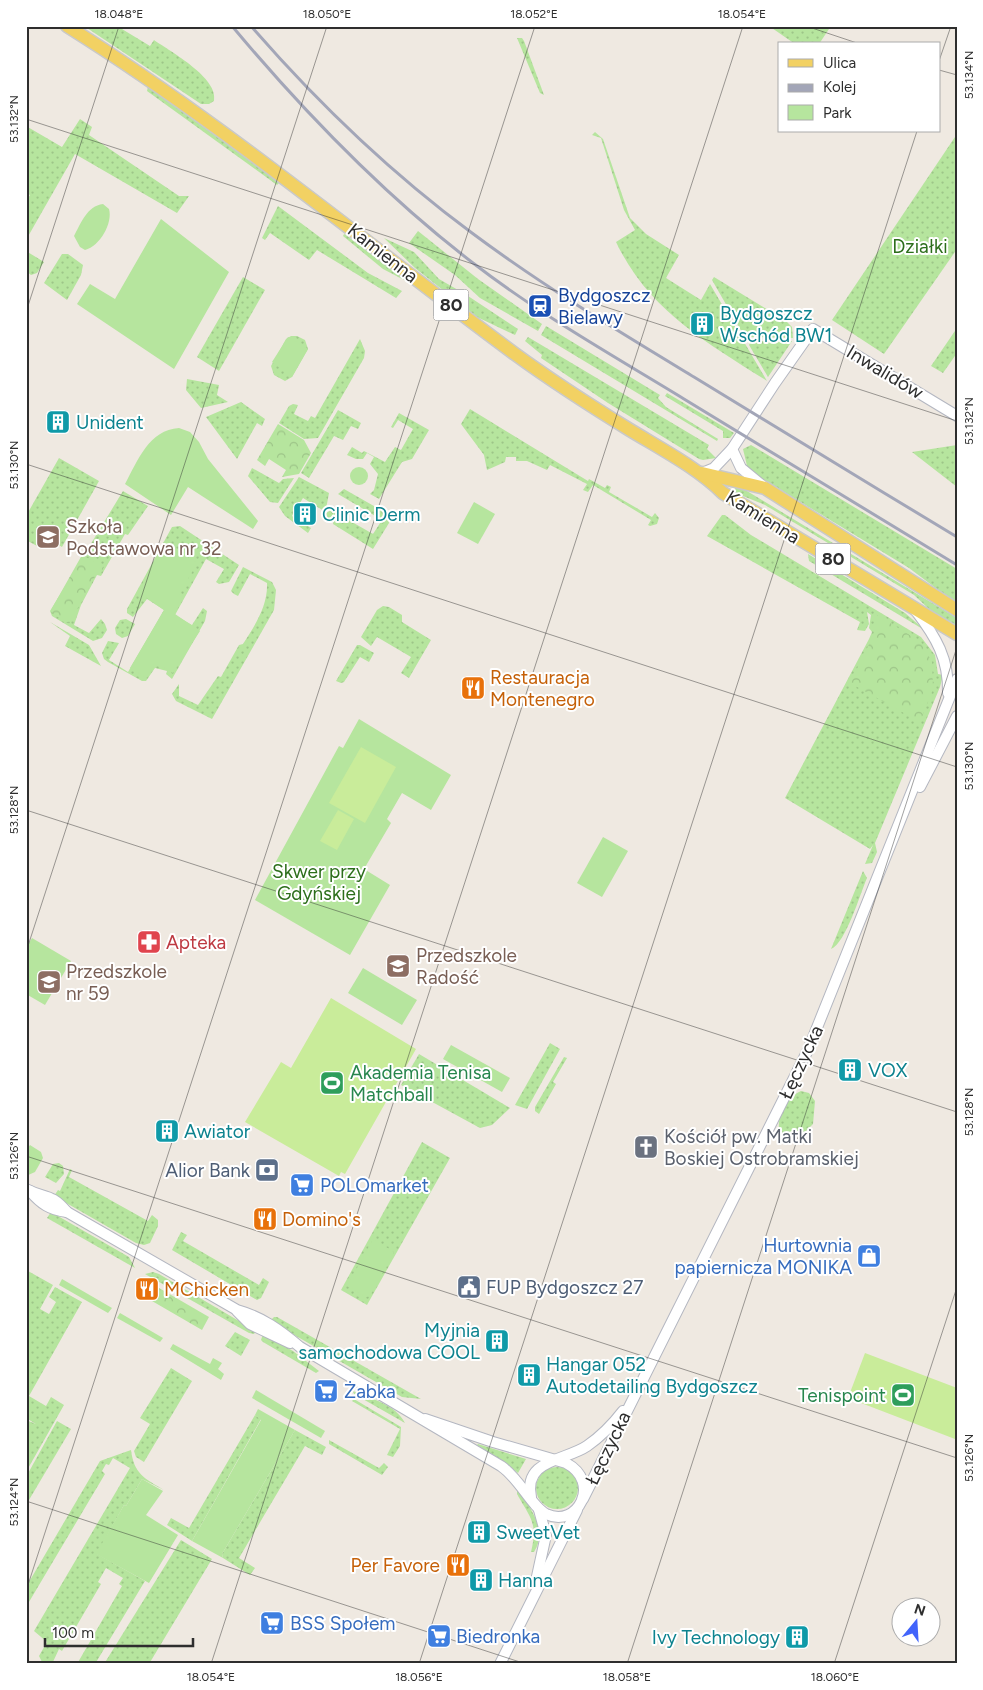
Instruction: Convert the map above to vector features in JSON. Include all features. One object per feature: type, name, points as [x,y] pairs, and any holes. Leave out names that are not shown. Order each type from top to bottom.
[{"type":"main road","name":"Kamienna","points":[[67,26],[123,61],[235,139],[516,355],[586,403],[702,473],[723,493],[957,634]]},
{"type":"main road","name":"Kamienna","points":[[702,473],[764,488],[957,610]]},
{"type":"street","name":"Inwalidów","points":[[732,449],[813,329],[957,416]]},
{"type":"street","points":[[702,473],[714,468],[732,449],[740,468],[764,488]]},
{"type":"street","points":[[912,606],[938,642],[944,655],[948,677],[948,699]]},
{"type":"street","name":"Łęczycka","points":[[500,1664],[808,1050],[957,679]]},
{"type":"street","name":"Łęczycka","points":[[899,827],[957,716]]},
{"type":"street","points":[[28,1190],[38,1201],[53,1210],[67,1212],[236,1310],[256,1327],[300,1347],[425,1419],[442,1432],[510,1472],[539,1510],[556,1516],[568,1514],[580,1503],[585,1491],[580,1474],[574,1467],[425,1419]]},
{"type":"street","name":"Łęczycka","points":[[531,1498],[530,1483],[533,1476],[543,1465],[586,1447],[600,1436],[634,1396]]},
{"type":"street","name":"Łęczycka","points":[[528,1607],[545,1542],[544,1523],[539,1510]]},
{"type":"green space","points":[[84,26],[117,26],[150,46],[154,40],[202,75],[214,92],[214,101],[209,104],[201,104]]},
{"type":"green space","points":[[769,26],[831,26],[820,42],[792,42]]},
{"type":"green space","points":[[517,38],[522,38],[524,41],[544,95],[540,93]]},
{"type":"green space","points":[[148,87],[280,182],[277,185],[147,91]]},
{"type":"green space","points":[[80,119],[92,127],[89,135],[179,196],[189,196],[177,213],[75,154],[26,240],[26,202],[30,195],[26,193],[26,126],[62,147]]},
{"type":"green space","points":[[595,132],[603,139],[630,218],[646,234],[679,255],[666,278],[701,300],[710,284],[767,381],[722,353],[681,323],[662,306],[629,266],[616,242],[635,230],[624,210],[601,138],[592,135]]},
{"type":"green space","name":"Działki","points":[[957,134],[957,249],[884,354],[832,320]]},
{"type":"green space","points":[[103,204],[109,209],[110,215],[107,227],[96,244],[85,250],[80,247],[74,236],[89,212],[97,205]]},
{"type":"green space","points":[[278,206],[368,273],[402,291],[396,298],[317,250],[309,260],[270,233],[265,240],[262,238]]},
{"type":"green space","points":[[161,219],[229,272],[174,369],[77,304],[90,284],[115,299]]},
{"type":"green space","points":[[418,231],[478,279],[542,324],[538,331],[480,298],[455,275],[409,243]]},
{"type":"green space","points":[[344,234],[406,281],[383,269],[343,236]]},
{"type":"green space","points":[[384,238],[414,252],[439,279],[518,329],[515,335],[477,317],[415,268]]},
{"type":"green space","points":[[26,251],[44,262],[37,273],[31,275],[26,271]]},
{"type":"green space","points":[[62,254],[68,254],[83,265],[81,275],[67,300],[44,283]]},
{"type":"green space","points":[[243,277],[265,290],[219,371],[197,357]]},
{"type":"green space","points":[[714,277],[786,321],[792,327],[793,338],[750,337],[743,334],[712,280]]},
{"type":"green space","points":[[546,326],[660,395],[658,398],[666,407],[718,439],[717,441],[541,335]]},
{"type":"green space","points":[[957,328],[957,353],[943,373],[931,366]]},
{"type":"green space","points":[[291,336],[297,336],[305,340],[308,349],[292,377],[285,381],[274,375],[271,366],[286,339]]},
{"type":"green space","points":[[288,337],[308,349],[292,377],[272,362]]},
{"type":"green space","points":[[528,337],[709,445],[707,449],[716,458],[699,459],[608,403],[541,358],[542,355],[525,341]]},
{"type":"green space","points":[[360,339],[365,351],[364,358],[318,438],[304,439],[279,423],[289,406],[293,404],[298,405],[294,414],[308,421],[311,416],[315,418]]},
{"type":"green space","points":[[751,341],[792,341],[768,377],[749,345]]},
{"type":"green space","points":[[187,379],[219,385],[217,395],[228,402],[201,408],[186,390]]},
{"type":"green space","points":[[667,393],[734,433],[730,438],[723,438],[723,431],[665,396]]},
{"type":"green space","points":[[241,402],[265,419],[262,426],[257,423],[237,459],[206,417]]},
{"type":"green space","points":[[470,409],[588,481],[589,479],[605,488],[607,485],[611,487],[609,492],[652,517],[655,513],[659,518],[657,524],[648,525],[651,520],[593,485],[588,492],[583,490],[587,484],[550,465],[547,470],[527,461],[516,461],[516,457],[506,457],[505,462],[487,470],[484,455],[461,424]]},
{"type":"green space","points":[[338,410],[361,423],[358,429],[351,426],[343,440],[334,436],[309,478],[301,473]]},
{"type":"green space","points":[[399,413],[429,430],[412,459],[402,462],[379,499],[370,494],[374,490],[378,474],[370,464],[374,457],[367,453],[363,459],[356,459],[347,455],[352,447],[362,453],[364,451],[385,462],[395,447],[401,450],[413,429],[398,420],[393,428],[391,427]]},
{"type":"green space","points":[[278,424],[304,440],[311,453],[299,474],[282,477],[286,470],[269,459],[265,466],[257,460]]},
{"type":"green space","points":[[179,428],[190,432],[199,442],[208,459],[258,521],[253,529],[188,487],[171,515],[125,484],[140,456],[152,440],[169,430]]},
{"type":"green space","points":[[751,445],[957,569],[957,604],[909,568],[748,470],[743,449]]},
{"type":"green space","points":[[957,445],[957,487],[912,452]]},
{"type":"green space","points":[[59,458],[99,481],[62,547],[43,536],[37,546],[26,540],[26,516]]},
{"type":"green space","points":[[355,467],[363,467],[368,472],[366,483],[355,485],[350,480],[350,472]]},
{"type":"green space","points":[[252,468],[279,483],[283,479],[294,478],[278,503],[270,502],[248,476]]},
{"type":"green space","points":[[299,477],[329,493],[324,511],[303,498],[292,516],[311,528],[308,533],[285,516],[279,507]]},
{"type":"green space","points":[[737,485],[957,618],[957,627],[931,611],[914,595],[765,505],[733,492]]},
{"type":"green space","points":[[344,489],[388,514],[389,523],[373,549],[333,524],[334,521],[323,515],[331,510],[373,534],[382,520],[338,494]]},
{"type":"green space","points":[[123,491],[148,506],[128,535],[125,534],[101,576],[97,575],[81,605],[74,625],[89,633],[101,619],[107,630],[102,638],[93,641],[52,616],[50,611]]},
{"type":"green space","points":[[474,502],[495,514],[478,544],[457,533]]},
{"type":"green space","points":[[722,515],[725,515],[751,535],[921,637],[935,655],[938,674],[943,675],[940,687],[875,843],[877,852],[872,863],[865,864],[873,845],[870,849],[785,798],[869,639],[872,632],[869,628],[871,615],[867,612],[869,624],[865,631],[857,630],[860,622],[707,536]]},
{"type":"green space","points":[[180,526],[239,565],[229,582],[219,584],[216,582],[224,569],[206,559],[175,615],[192,625],[203,608],[207,611],[205,621],[172,679],[166,674],[167,671],[155,668],[146,681],[142,681],[108,662],[104,659],[102,653],[108,641],[119,643],[109,660],[128,672],[164,610],[147,599],[133,617],[127,613],[127,609],[172,527]]},
{"type":"green space","points":[[164,542],[197,563],[179,595],[183,598],[175,614],[200,631],[173,673],[156,663],[147,678],[130,668],[164,610],[138,592]]},
{"type":"green space","points":[[808,554],[905,613],[926,631],[809,561]]},
{"type":"green space","points":[[82,555],[104,567],[100,574],[97,573],[69,624],[53,614],[51,610]]},
{"type":"green space","points":[[243,567],[272,582],[276,590],[274,610],[212,719],[176,701],[172,694],[179,684],[179,696],[198,705],[218,676],[221,677],[239,645],[243,644],[256,622],[265,600],[267,583],[250,574],[238,596],[234,594],[231,591]]},
{"type":"green space","points":[[383,606],[389,607],[402,615],[402,622],[431,640],[409,678],[401,673],[411,657],[377,637],[371,646],[361,637],[377,610]]},
{"type":"green space","points":[[874,613],[921,642],[932,662],[933,689],[920,722],[850,683],[875,632]]},
{"type":"green space","points":[[126,619],[135,624],[128,636],[122,638],[116,634],[115,628],[120,620]]},
{"type":"green space","points":[[50,622],[89,645],[101,666],[65,646],[70,636]]},
{"type":"green space","points":[[357,645],[374,653],[369,662],[360,657],[344,682],[336,681]]},
{"type":"green space","name":"Skwer przy Gdyńskiej","points":[[359,719],[451,775],[431,810],[402,793],[387,819],[391,823],[364,869],[390,885],[350,955],[255,900],[339,746],[343,748]]},
{"type":"green space","points":[[361,747],[396,767],[365,823],[329,803]]},
{"type":"green space","points":[[338,810],[354,819],[337,850],[320,841]]},
{"type":"green space","points":[[603,837],[628,851],[602,897],[577,883]]},
{"type":"green space","points":[[863,871],[867,878],[852,917],[842,938],[831,949]]},
{"type":"green space","points":[[32,938],[71,961],[45,1005],[26,994],[26,948]]},
{"type":"green space","points":[[363,968],[417,1000],[402,1025],[348,993]]},
{"type":"green space","name":"Akademia Tenisa Matchball","points":[[331,998],[416,1049],[345,1174],[341,1172],[339,1176],[245,1122],[281,1062],[291,1068]]},
{"type":"green space","points":[[550,1043],[560,1049],[527,1109],[515,1105]]},
{"type":"green space","points":[[451,1045],[510,1078],[502,1092],[443,1059]]},
{"type":"green space","points":[[419,1054],[510,1108],[492,1125],[480,1128],[401,1085]]},
{"type":"green space","points":[[564,1057],[567,1058],[553,1082],[556,1084],[539,1114],[535,1111],[535,1107]]},
{"type":"green space","points":[[801,1091],[809,1093],[815,1101],[813,1124],[802,1135],[785,1139],[779,1127],[781,1112],[790,1099]]},
{"type":"green space","points":[[422,1142],[450,1158],[367,1305],[341,1290]]},
{"type":"green space","points":[[30,1145],[41,1152],[43,1158],[35,1172],[26,1176],[26,1151]]},
{"type":"green space","points":[[59,1163],[63,1166],[64,1174],[56,1183],[45,1177],[53,1164]]},
{"type":"green space","points":[[70,1169],[72,1170],[69,1177],[148,1221],[152,1215],[158,1220],[158,1226],[150,1243],[144,1245],[136,1243],[54,1196],[58,1190],[60,1191]]},
{"type":"green space","points":[[51,1212],[129,1257],[135,1268],[47,1218]]},
{"type":"green space","points":[[181,1232],[187,1235],[183,1241],[259,1285],[263,1278],[269,1282],[261,1298],[257,1300],[172,1250]]},
{"type":"green space","points":[[373,1239],[394,1252],[370,1296],[366,1297],[347,1286]]},
{"type":"green space","points":[[28,1271],[53,1285],[40,1309],[49,1314],[56,1302],[49,1297],[55,1287],[82,1302],[29,1396],[46,1406],[51,1397],[64,1405],[26,1472],[26,1420],[36,1424],[26,1418],[26,1274]]},
{"type":"green space","points":[[153,1272],[256,1331],[254,1334],[249,1333],[145,1274]]},
{"type":"green space","points":[[62,1279],[112,1308],[108,1313],[59,1285]]},
{"type":"green space","points":[[159,1288],[209,1317],[202,1330],[152,1301]]},
{"type":"green space","points":[[120,1313],[163,1338],[160,1342],[117,1318]]},
{"type":"green space","points":[[274,1317],[421,1399],[402,1397],[270,1321]]},
{"type":"green space","points":[[235,1332],[250,1340],[241,1356],[225,1346]]},
{"type":"green space","points":[[263,1334],[293,1351],[319,1371],[316,1373],[263,1342],[261,1340]]},
{"type":"green space","points":[[173,1344],[210,1364],[213,1358],[222,1363],[218,1369],[224,1374],[221,1380],[170,1349]]},
{"type":"green space","name":"Tenispoint","points":[[865,1353],[957,1388],[957,1434],[955,1439],[848,1398]]},
{"type":"green space","points":[[171,1368],[192,1381],[144,1462],[136,1457],[134,1451],[150,1424],[140,1418]]},
{"type":"green space","points":[[256,1390],[325,1431],[321,1438],[252,1398]]},
{"type":"green space","points":[[353,1391],[389,1407],[401,1416],[405,1423],[354,1394]]},
{"type":"green space","points":[[354,1399],[401,1427],[400,1446],[393,1457],[387,1455],[400,1429],[352,1401]]},
{"type":"green space","points":[[258,1409],[295,1430],[222,1554],[223,1558],[192,1541],[261,1420],[255,1415]]},
{"type":"green space","points":[[255,1415],[261,1419],[192,1541],[167,1525],[171,1518],[189,1528]]},
{"type":"green space","points":[[57,1421],[71,1429],[26,1505],[26,1477]]},
{"type":"green space","points":[[295,1430],[326,1447],[322,1455],[305,1446],[239,1558],[255,1568],[250,1575],[223,1558],[222,1554]]},
{"type":"green space","points":[[329,1440],[379,1468],[384,1463],[388,1467],[382,1475],[329,1444]]},
{"type":"green space","points":[[478,1444],[526,1459],[518,1473]]},
{"type":"green space","points":[[131,1450],[132,1458],[141,1475],[164,1490],[142,1479],[126,1506],[124,1505],[97,1554],[145,1581],[95,1664],[77,1664],[122,1586],[119,1584],[123,1578],[106,1568],[98,1582],[101,1584],[62,1651],[59,1649],[52,1664],[43,1664],[39,1656],[47,1642],[34,1631],[130,1468],[113,1458],[109,1465],[106,1464],[102,1471],[105,1474],[26,1607],[26,1587],[100,1461]]},
{"type":"green space","points":[[561,1467],[569,1470],[575,1476],[578,1488],[575,1500],[569,1506],[553,1509],[545,1506],[539,1500],[536,1484],[539,1476],[545,1470]]},
{"type":"green space","points":[[142,1479],[163,1491],[146,1515],[178,1535],[149,1583],[96,1554],[124,1505],[126,1506]]},
{"type":"green space","points":[[517,1488],[536,1519],[539,1535],[538,1544],[534,1552],[531,1552],[534,1534],[532,1522],[517,1494]]},
{"type":"green space","points":[[181,1540],[212,1559],[149,1664],[104,1664]]},
{"type":"railway","points":[[232,26],[287,90],[376,180],[440,237],[498,282],[576,334],[957,565]]},
{"type":"railway","points":[[251,26],[302,82],[356,136],[442,210],[499,253],[609,325],[957,537]]},
{"type":"place","name":"Bydgoszcz Bielawy","points":[[540,306]]},
{"type":"place","name":"Bydgoszcz Wschód BW1","points":[[702,324]]},
{"type":"place","name":"Unident","points":[[58,422]]},
{"type":"place","name":"Clinic Derm","points":[[305,514]]},
{"type":"place","name":"Szkoła Podstawowa nr 32","points":[[48,537]]},
{"type":"place","name":"Restauracja Montenegro","points":[[473,688]]},
{"type":"place","name":"Apteka","points":[[149,942]]},
{"type":"place","name":"Przedszkole Radość","points":[[398,966]]},
{"type":"place","name":"Przedszkole nr 59","points":[[49,982]]},
{"type":"place","name":"VOX","points":[[850,1070]]},
{"type":"place","name":"Akademia Tenisa Matchball","points":[[332,1083]]},
{"type":"place","name":"Awiator","points":[[167,1131]]},
{"type":"place","name":"Kościół pw. Matki Boskiej Ostrobramskiej","points":[[646,1147]]},
{"type":"place","name":"Alior Bank","points":[[267,1170]]},
{"type":"place","name":"POLOmarket","points":[[302,1185]]},
{"type":"place","name":"Domino's","points":[[265,1219]]},
{"type":"place","name":"Hurtownia papiernicza MONIKA","points":[[869,1256]]},
{"type":"place","name":"FUP Bydgoszcz 27","points":[[469,1287]]},
{"type":"place","name":"MChicken","points":[[147,1289]]},
{"type":"place","name":"Myjnia samochodowa COOL","points":[[497,1341]]},
{"type":"place","name":"Hangar 052 Autodetailing Bydgoszcz","points":[[529,1375]]},
{"type":"place","name":"Żabka","points":[[326,1391]]},
{"type":"place","name":"Tenispoint","points":[[903,1395]]},
{"type":"place","name":"SweetVet","points":[[479,1532]]},
{"type":"place","name":"Per Favore","points":[[458,1565]]},
{"type":"place","name":"Hanna","points":[[481,1580]]},
{"type":"place","name":"BSS Społem","points":[[272,1623]]},
{"type":"place","name":"Biedronka","points":[[439,1636]]},
{"type":"place","name":"Ivy Technology","points":[[797,1637]]}]
